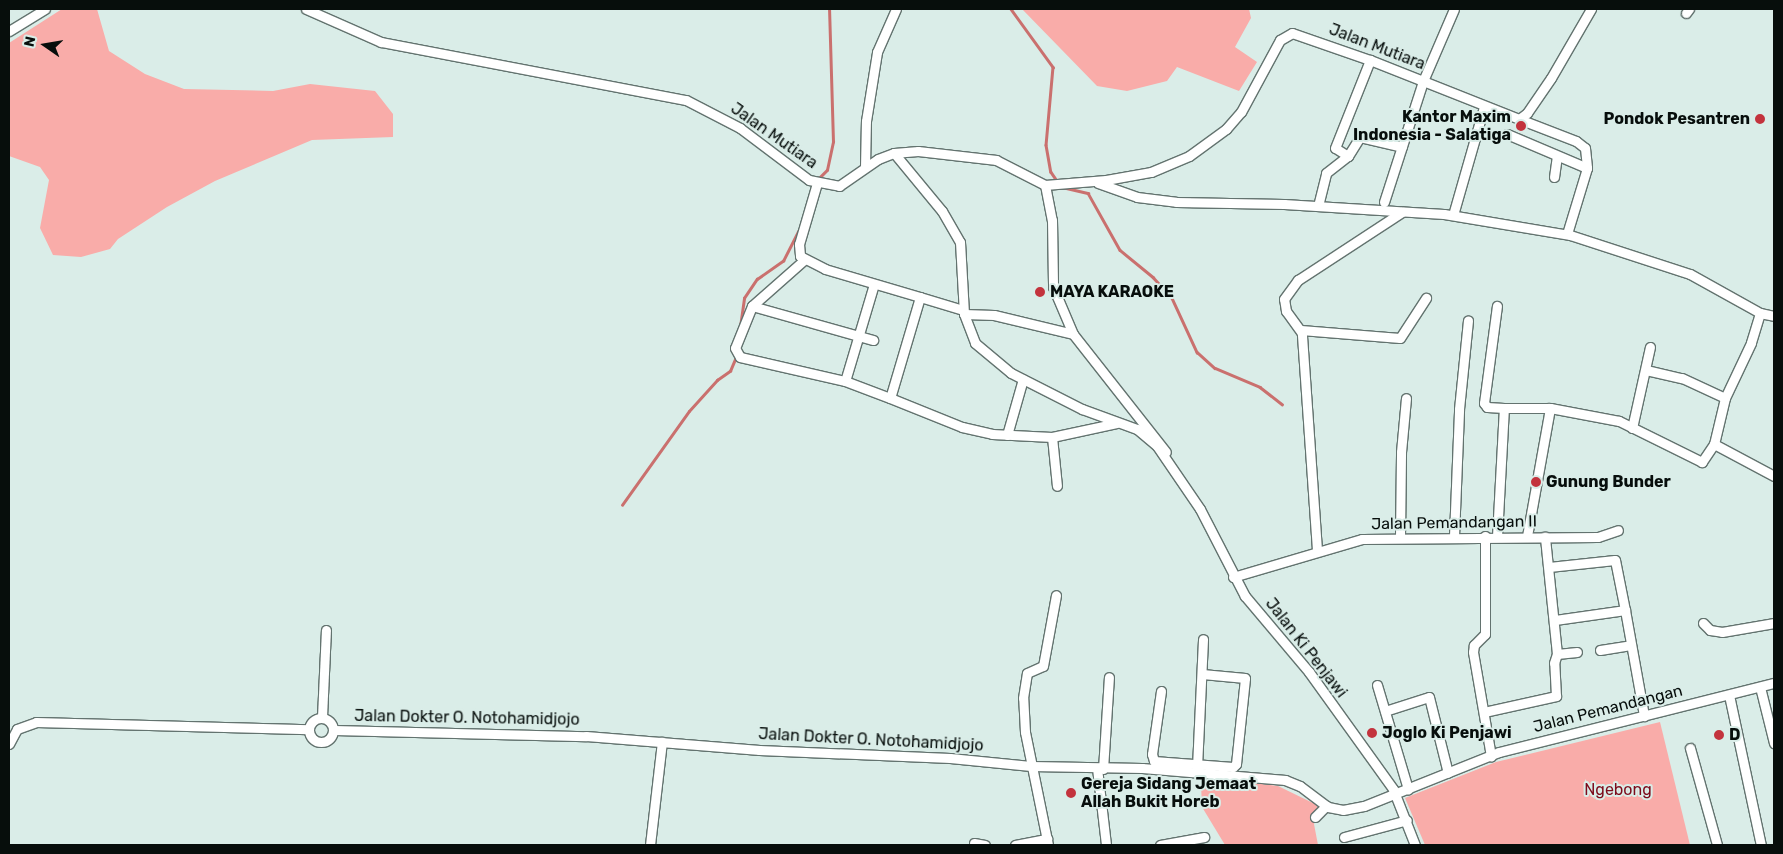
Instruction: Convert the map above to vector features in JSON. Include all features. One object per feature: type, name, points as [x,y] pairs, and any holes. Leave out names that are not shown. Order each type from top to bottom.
[{"type":"street","points":[[9,31],[45,9]]},
{"type":"street","name":"Jalan Mutiara","points":[[306,9],[381,42],[686,100],[740,128],[795,171],[816,182],[840,186],[865,167],[894,153],[918,151],[984,157],[996,160],[1045,185],[1094,182],[1151,172],[1207,144],[1226,129],[1241,112],[1280,40],[1286,35],[1318,40],[1484,107],[1576,141],[1585,148],[1589,157],[1587,168]]},
{"type":"street","points":[[865,167],[866,121],[876,52],[896,9]]},
{"type":"street","points":[[1384,202],[1423,81],[1454,9]]},
{"type":"street","points":[[1524,141],[1522,121],[1551,78],[1591,9]]},
{"type":"street","points":[[1348,156],[1335,148],[1370,60]]},
{"type":"street","points":[[1453,215],[1484,107]]},
{"type":"street","points":[[1507,134],[1587,168],[1567,234]]},
{"type":"street","points":[[1318,206],[1326,173],[1348,156],[1361,136],[1402,147]]},
{"type":"street","points":[[894,153],[951,224],[963,258],[964,312],[970,335],[983,351],[1023,379],[1082,409],[1142,432],[1168,459]]},
{"type":"street","points":[[1554,177],[1557,156]]},
{"type":"street","points":[[816,182],[799,244],[800,256],[804,260],[964,312],[994,315],[1073,334]]},
{"type":"street","points":[[1094,182],[1137,197],[1176,202],[1318,206],[1453,215],[1567,234],[1690,274],[1760,313],[1774,316]]},
{"type":"street","points":[[1045,185],[1052,220],[1053,287],[1073,334],[1161,441],[1168,459]]},
{"type":"street","points":[[1317,550],[1301,330],[1284,307],[1284,299],[1293,284],[1402,211]]},
{"type":"street","points":[[804,260],[752,306],[736,344],[740,357],[845,381],[962,427],[1007,435],[1052,437],[1119,423]]},
{"type":"street","points":[[845,381],[874,284]]},
{"type":"street","points":[[890,398],[920,297]]},
{"type":"street","points":[[1301,330],[1402,338],[1426,298]]},
{"type":"street","points":[[752,306],[873,340]]},
{"type":"street","points":[[1498,306],[1484,403],[1487,407],[1550,408],[1601,416],[1632,428],[1698,462],[1706,459],[1714,444],[1725,398],[1751,343],[1760,313]]},
{"type":"street","points":[[1454,536],[1459,409],[1468,320]]},
{"type":"street","points":[[1632,428],[1650,347]]},
{"type":"street","points":[[1646,370],[1682,378],[1725,398]]},
{"type":"street","points":[[1007,435],[1023,379]]},
{"type":"street","points":[[1400,537],[1401,452],[1406,398]]},
{"type":"street","points":[[1497,536],[1504,408]]},
{"type":"street","points":[[1528,536],[1550,408]]},
{"type":"street","points":[[1052,437],[1057,486]]},
{"type":"street","points":[[1714,444],[1774,476]]},
{"type":"street","name":"Jalan Ki Penjawi","points":[[1168,459],[1200,509],[1233,576],[1255,608],[1309,672],[1396,794],[1415,845]]},
{"type":"street","name":"Jalan Pemandangan II","points":[[1233,576],[1317,550],[1362,539],[1454,536],[1599,536],[1618,530]]},
{"type":"street","points":[[1485,536],[1485,634],[1474,645],[1473,652],[1491,756]]},
{"type":"street","points":[[1484,712],[1554,697],[1554,663],[1557,654],[1545,537]]},
{"type":"street","points":[[1549,567],[1614,560],[1644,716]]},
{"type":"street","points":[[1015,845],[1048,842],[1025,732],[1025,684],[1027,673],[1043,666],[1056,595]]},
{"type":"street","points":[[1555,620],[1625,610]]},
{"type":"street","points":[[1703,623],[1710,630],[1722,632],[1774,623]]},
{"type":"street","points":[[9,744],[17,729],[36,722],[309,729],[312,722],[322,717],[326,630]]},
{"type":"street","points":[[1197,768],[1204,639]]},
{"type":"street","points":[[1600,650],[1631,645]]},
{"type":"street","points":[[1557,654],[1576,652]]},
{"type":"street","points":[[1161,691],[1153,758],[1159,762],[1197,768],[1232,768],[1236,764],[1246,681],[1242,677],[1202,674]]},
{"type":"street","points":[[1106,845],[1100,769],[1109,677]]},
{"type":"street","name":"Jalan Pemandangan","points":[[1396,794],[1491,756],[1774,683]]},
{"type":"street","points":[[1378,685],[1408,789]]},
{"type":"street","points":[[1760,687],[1774,743]]},
{"type":"street","points":[[1729,695],[1762,845]]},
{"type":"street","points":[[1385,711],[1429,697],[1448,773]]},
{"type":"street","name":"Jalan Dokter O. Notohamidjojo","points":[[309,729],[313,740],[321,743],[328,741],[334,730],[331,722],[322,717]]},
{"type":"street","name":"Jalan Dokter O. Notohamidjojo","points":[[334,730],[576,735],[759,750],[989,760],[1031,766],[1100,769],[1197,768],[1285,780],[1300,786],[1326,806]]},
{"type":"street","points":[[650,845],[662,742]]},
{"type":"street","points":[[1690,748],[1717,845]]},
{"type":"street","points":[[1316,817],[1326,806],[1343,810],[1364,806],[1396,794]]},
{"type":"street","points":[[1344,837],[1407,820]]},
{"type":"street","points":[[1160,845],[1204,837]]},
{"type":"street","points":[[974,843],[985,845]]},
{"type":"green space","points":[[62,9],[97,9],[109,51],[145,74],[184,89],[273,91],[310,84],[375,91],[393,114],[393,137],[312,140],[215,181],[167,207],[118,239],[110,249],[81,257],[53,255],[40,228],[49,180],[40,167],[9,156],[9,43]]},
{"type":"green space","points":[[1022,9],[1249,9],[1251,18],[1235,47],[1257,62],[1239,91],[1177,67],[1167,81],[1127,91],[1097,86]]},
{"type":"green space","name":"Ngebong","points":[[1660,722],[1690,845],[1425,845],[1405,798],[1496,762]]},
{"type":"green space","points":[[1227,780],[1278,786],[1315,804],[1320,810],[1314,824],[1318,845],[1225,845],[1202,807],[1201,784]]},
{"type":"waterway","points":[[817,180],[827,170],[833,142],[829,9]]},
{"type":"waterway","points":[[1011,9],[1053,67],[1046,145],[1051,172],[1057,181]]},
{"type":"waterway","points":[[1062,187],[1088,193],[1120,250],[1153,277],[1172,298],[1197,352],[1215,368],[1260,387],[1282,404]]},
{"type":"waterway","points":[[740,327],[744,298],[757,279],[783,261],[798,232]]},
{"type":"waterway","points":[[622,505],[689,411],[717,380],[730,371],[736,357]]},
{"type":"place","name":"Pondok Pesantren","points":[[1760,119]]},
{"type":"place","name":"Kantor Maxim Indonesia - Salatiga","points":[[1521,126]]},
{"type":"place","name":"MAYA KARAOKE","points":[[1040,292]]},
{"type":"place","name":"Gunung Bunder","points":[[1536,482]]},
{"type":"place","name":"Joglo Ki Penjawi","points":[[1372,733]]},
{"type":"place","name":"D","points":[[1719,735]]},
{"type":"place","name":"Gereja Sidang Jemaat Allah Bukit Horeb","points":[[1071,793]]}]
